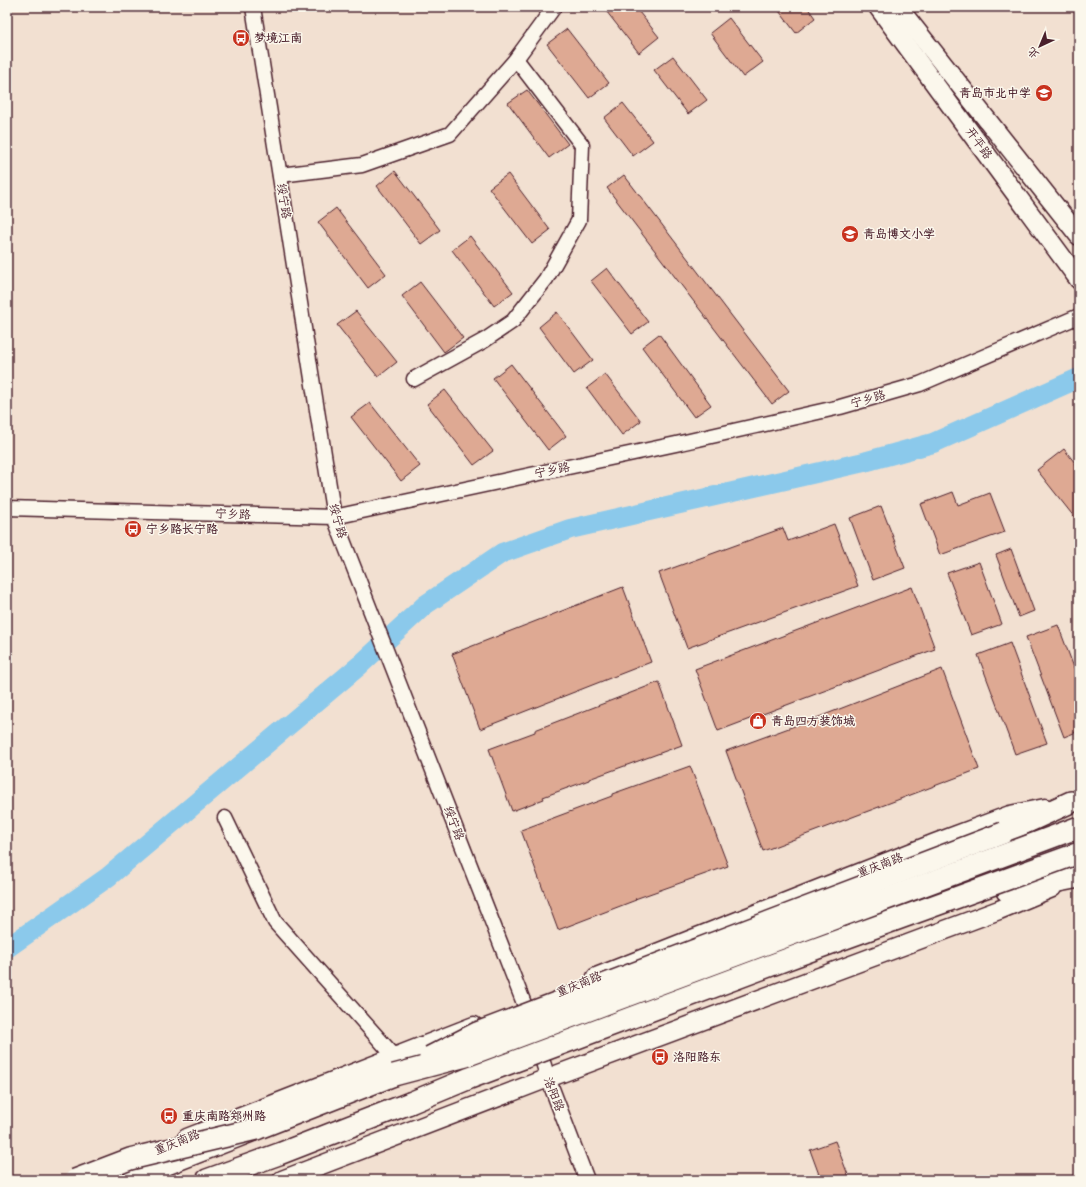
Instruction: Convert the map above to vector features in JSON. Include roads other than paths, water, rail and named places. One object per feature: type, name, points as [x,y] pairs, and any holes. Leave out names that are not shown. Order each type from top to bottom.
[{"type":"highway","points":[[126,1180],[256,1129],[394,1066],[1003,833],[1075,800]]},
{"type":"highway","points":[[394,1066],[466,1056],[1079,828]]},
{"type":"highway","points":[[207,1180],[279,1154],[470,1078],[793,957],[1079,853]]},
{"type":"highway","points":[[410,1103],[503,1080],[1007,891],[1079,877]]},
{"type":"highway","points":[[75,1180],[130,1159],[256,1129]]},
{"type":"main road","name":"开平路","points":[[878,7],[1079,280]]},
{"type":"main road","name":"开平路","points":[[898,7],[1079,236]]},
{"type":"main road","name":"重庆南路","points":[[82,1180],[394,1066],[525,1006],[1010,815],[1075,800]]},
{"type":"main road","points":[[282,1180],[548,1078],[999,910],[1079,877]]},
{"type":"street","name":"绥宁路","points":[[253,7],[334,517],[525,1006]]},
{"type":"street","points":[[280,175],[362,165],[450,134],[516,59],[554,7]]},
{"type":"street","points":[[414,379],[485,340],[513,321],[546,279],[579,220],[582,145],[516,59]]},
{"type":"street","name":"宁乡路","points":[[7,508],[334,517],[676,444],[840,407],[920,384],[1079,316]]},
{"type":"street","points":[[225,818],[275,922],[394,1066]]},
{"type":"street","name":"洛阳路","points":[[525,1006],[548,1078],[587,1180]]},
{"type":"waterway","points":[[7,948],[108,877],[360,665],[425,605],[502,553],[570,529],[864,462],[933,443],[1079,378]]},
{"type":"place","name":"梦境江南","points":[[241,38]]},
{"type":"place","name":"青岛市北中学","points":[[1044,93]]},
{"type":"place","name":"青岛博文小学","points":[[850,234]]},
{"type":"place","name":"宁乡路长宁路","points":[[133,529]]},
{"type":"place","name":"青岛四方装饰城","points":[[758,721]]},
{"type":"place","name":"洛阳路东","points":[[660,1057]]},
{"type":"place","name":"重庆南路郑州路","points":[[169,1116]]}]
